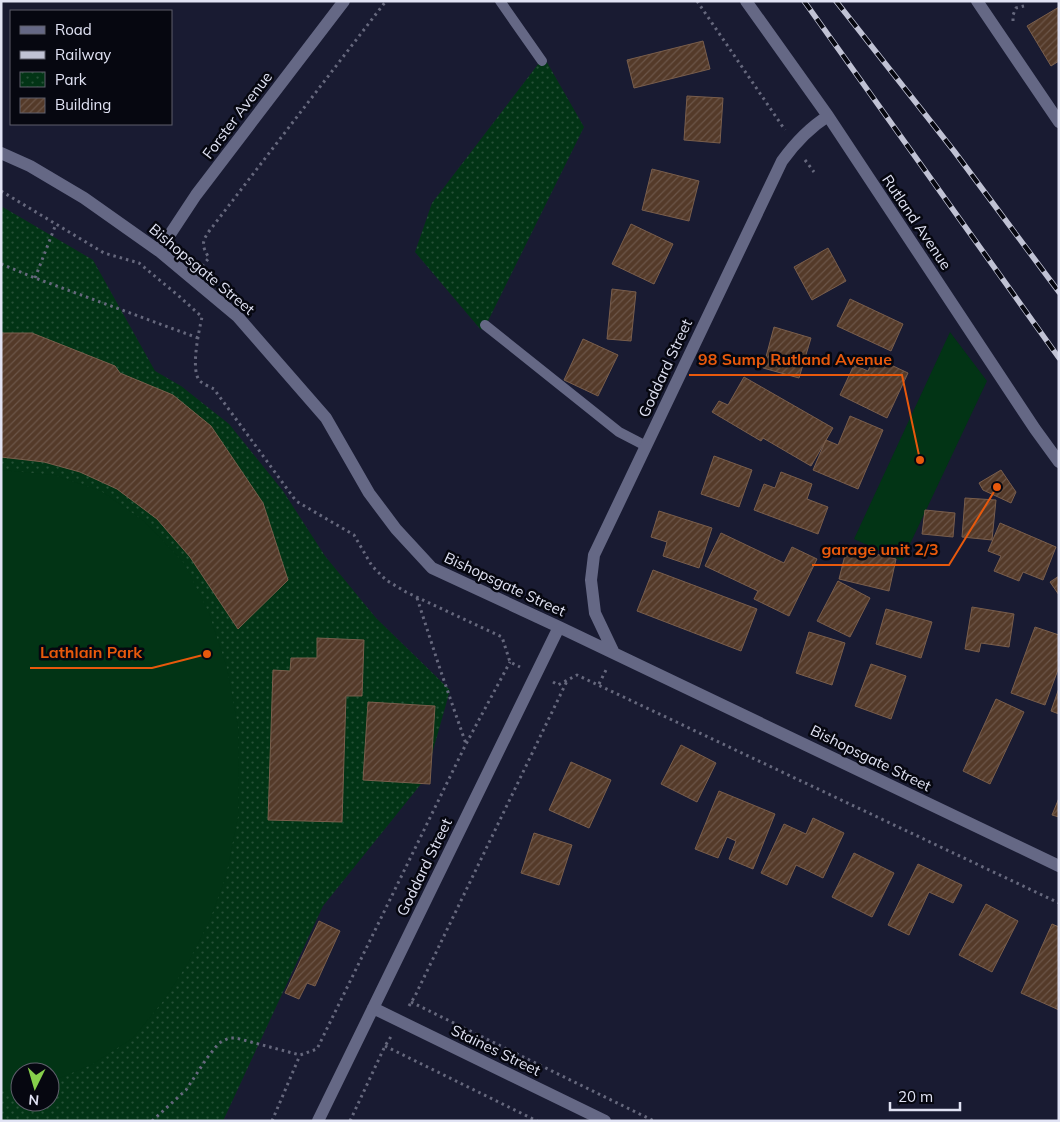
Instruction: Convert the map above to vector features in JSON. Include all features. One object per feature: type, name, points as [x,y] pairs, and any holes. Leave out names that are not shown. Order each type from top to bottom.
[{"type":"street","name":"Forster Avenue","points":[[159,251],[196,195],[344,1]]},
{"type":"street","name":"Rutland Avenue","points":[[746,1],[828,116],[1035,429],[1059,462]]},
{"type":"street","points":[[977,1],[1059,122]]},
{"type":"street","name":"Goddard Street","points":[[614,653],[594,613],[591,580],[594,555],[782,161],[798,140],[817,122],[828,116]]},
{"type":"street","name":"Bishopsgate Street","points":[[1,153],[30,166],[84,198],[159,251],[238,317],[326,418],[369,493],[396,529],[432,568],[1059,866]]},
{"type":"street","name":"Goddard Street","points":[[318,1121],[559,627]]},
{"type":"street","name":"Staines Street","points":[[373,1008],[605,1121]]},
{"type":"lane","points":[[500,1],[542,61]]},
{"type":"lane","points":[[485,325],[619,432],[646,446]]},
{"type":"path","points":[[180,297],[192,278],[209,258],[203,247],[204,238],[386,1]]},
{"type":"path","points":[[696,1],[771,110]]},
{"type":"path","points":[[1,191],[104,253],[139,263],[202,317],[195,371],[199,381],[214,389],[296,501],[354,536],[372,566],[386,580],[417,597],[502,637],[510,662],[466,744],[317,1049],[300,1055],[236,1038],[229,1038],[219,1044],[207,1058],[186,1090],[152,1121]]},
{"type":"path","points":[[35,278],[56,224]]},
{"type":"path","points":[[1,264],[198,338]]},
{"type":"path","points":[[417,597],[466,744]]},
{"type":"path","points":[[510,662],[558,685],[577,675],[592,681],[1059,903]]},
{"type":"path","points":[[350,1121],[385,1046],[411,1002],[567,680]]},
{"type":"path","points":[[411,1002],[654,1121]]},
{"type":"path","points":[[385,1046],[537,1121]]},
{"type":"path","points":[[272,1121],[300,1055]]},
{"type":"green space","points":[[545,59],[584,127],[488,321],[481,330],[415,252],[432,203],[539,63]]},
{"type":"green space","points":[[1,206],[93,260],[155,371],[181,386],[229,424],[283,491],[325,556],[376,618],[450,690],[425,779],[323,906],[223,1121],[1,1121]]},
{"type":"green space","points":[[950,332],[987,381],[902,561],[854,539]]},
{"type":"green space","points":[[1,470],[54,475],[101,491],[144,521],[184,563],[209,613],[227,668],[238,727],[239,771],[238,817],[226,876],[210,920],[188,963],[164,1000],[133,1038],[91,1065],[60,1078],[60,1062],[10,1062],[10,1090],[1,1091]]},
{"type":"building","points":[[1059,7],[1059,61],[1051,66],[1027,26]]},
{"type":"building","points":[[703,41],[710,69],[634,88],[627,60]]},
{"type":"building","points":[[687,96],[723,98],[720,143],[684,140]]},
{"type":"building","points":[[652,169],[699,181],[689,221],[642,210]]},
{"type":"building","points":[[631,224],[673,244],[654,284],[612,264]]},
{"type":"building","points":[[828,248],[846,281],[812,300],[794,267]]},
{"type":"building","points":[[612,289],[636,292],[631,341],[607,339]]},
{"type":"building","points":[[850,299],[903,324],[891,351],[837,326]]},
{"type":"building","points":[[774,327],[811,338],[799,378],[763,368]]},
{"type":"building","points":[[1,333],[32,333],[115,366],[120,373],[173,395],[211,426],[263,503],[288,580],[238,629],[190,557],[157,519],[117,489],[80,472],[44,462],[1,457]]},
{"type":"building","points":[[583,339],[618,355],[598,396],[564,380]]},
{"type":"building","points":[[874,357],[908,373],[887,418],[840,395],[854,365],[868,371]]},
{"type":"building","points":[[744,377],[833,428],[811,466],[763,438],[761,441],[712,412],[719,401],[728,405]]},
{"type":"building","points":[[850,416],[883,430],[858,489],[813,470],[826,440],[838,445]]},
{"type":"building","points":[[714,456],[752,470],[739,507],[701,494]]},
{"type":"building","points":[[1001,470],[1016,492],[1011,503],[983,490],[979,483]]},
{"type":"building","points":[[781,472],[812,484],[807,499],[828,507],[818,534],[754,510],[764,484],[775,488]]},
{"type":"building","points":[[965,498],[996,500],[992,540],[962,537]]},
{"type":"building","points":[[925,510],[955,513],[953,537],[922,534]]},
{"type":"building","points":[[659,511],[712,528],[699,568],[663,556],[667,542],[651,537]]},
{"type":"building","points":[[1000,523],[1056,547],[1043,580],[1023,572],[1019,581],[994,571],[1001,556],[988,551]]},
{"type":"building","points":[[721,533],[784,563],[792,547],[817,559],[789,616],[754,599],[758,591],[705,566]]},
{"type":"building","points":[[847,547],[896,559],[889,591],[839,579]]},
{"type":"building","points":[[653,570],[757,609],[741,651],[637,611]]},
{"type":"building","points":[[1059,576],[1059,595],[1050,582]]},
{"type":"building","points":[[838,581],[870,598],[850,637],[817,621]]},
{"type":"building","points":[[972,607],[1014,614],[1009,647],[981,643],[979,652],[965,649]]},
{"type":"building","points":[[886,609],[932,622],[921,658],[876,644]]},
{"type":"building","points":[[1035,627],[1059,635],[1059,667],[1045,705],[1011,693]]},
{"type":"building","points":[[809,632],[845,643],[832,685],[796,673]]},
{"type":"building","points":[[317,638],[364,640],[362,696],[346,696],[342,822],[268,820],[273,670],[290,671],[291,658],[317,658]]},
{"type":"building","points":[[871,664],[906,676],[891,719],[855,706]]},
{"type":"building","points":[[1059,688],[1059,714],[1051,711]]},
{"type":"building","points":[[996,699],[1024,712],[990,784],[963,771]]},
{"type":"building","points":[[368,702],[435,706],[430,784],[363,780]]},
{"type":"building","points":[[681,745],[716,763],[697,802],[661,784]]},
{"type":"building","points":[[571,762],[611,780],[589,828],[549,810]]},
{"type":"building","points":[[719,791],[775,814],[753,869],[729,859],[736,841],[727,837],[718,858],[695,849]]},
{"type":"building","points":[[1059,798],[1059,817],[1052,815]]},
{"type":"building","points":[[813,818],[844,833],[823,878],[796,865],[787,885],[761,873],[784,824],[806,834]]},
{"type":"building","points":[[534,833],[572,845],[559,885],[521,873]]},
{"type":"building","points":[[854,853],[894,873],[872,917],[832,897]]},
{"type":"building","points":[[918,864],[962,885],[953,903],[929,892],[909,935],[888,925]]},
{"type":"building","points":[[986,904],[1018,921],[992,972],[959,955]]},
{"type":"building","points":[[319,921],[340,931],[315,986],[307,983],[299,999],[285,993]]},
{"type":"building","points":[[1052,924],[1059,927],[1059,1010],[1021,993]]},
{"type":"railway","points":[[804,1],[1059,358]]},
{"type":"railway","points":[[836,1],[954,151],[1059,292]]},
{"type":"place","name":"98 Sump Rutland Avenue","points":[[920,460]]},
{"type":"place","name":"garage unit 2/3","points":[[997,487]]},
{"type":"place","name":"Lathlain Park","points":[[207,654]]}]
